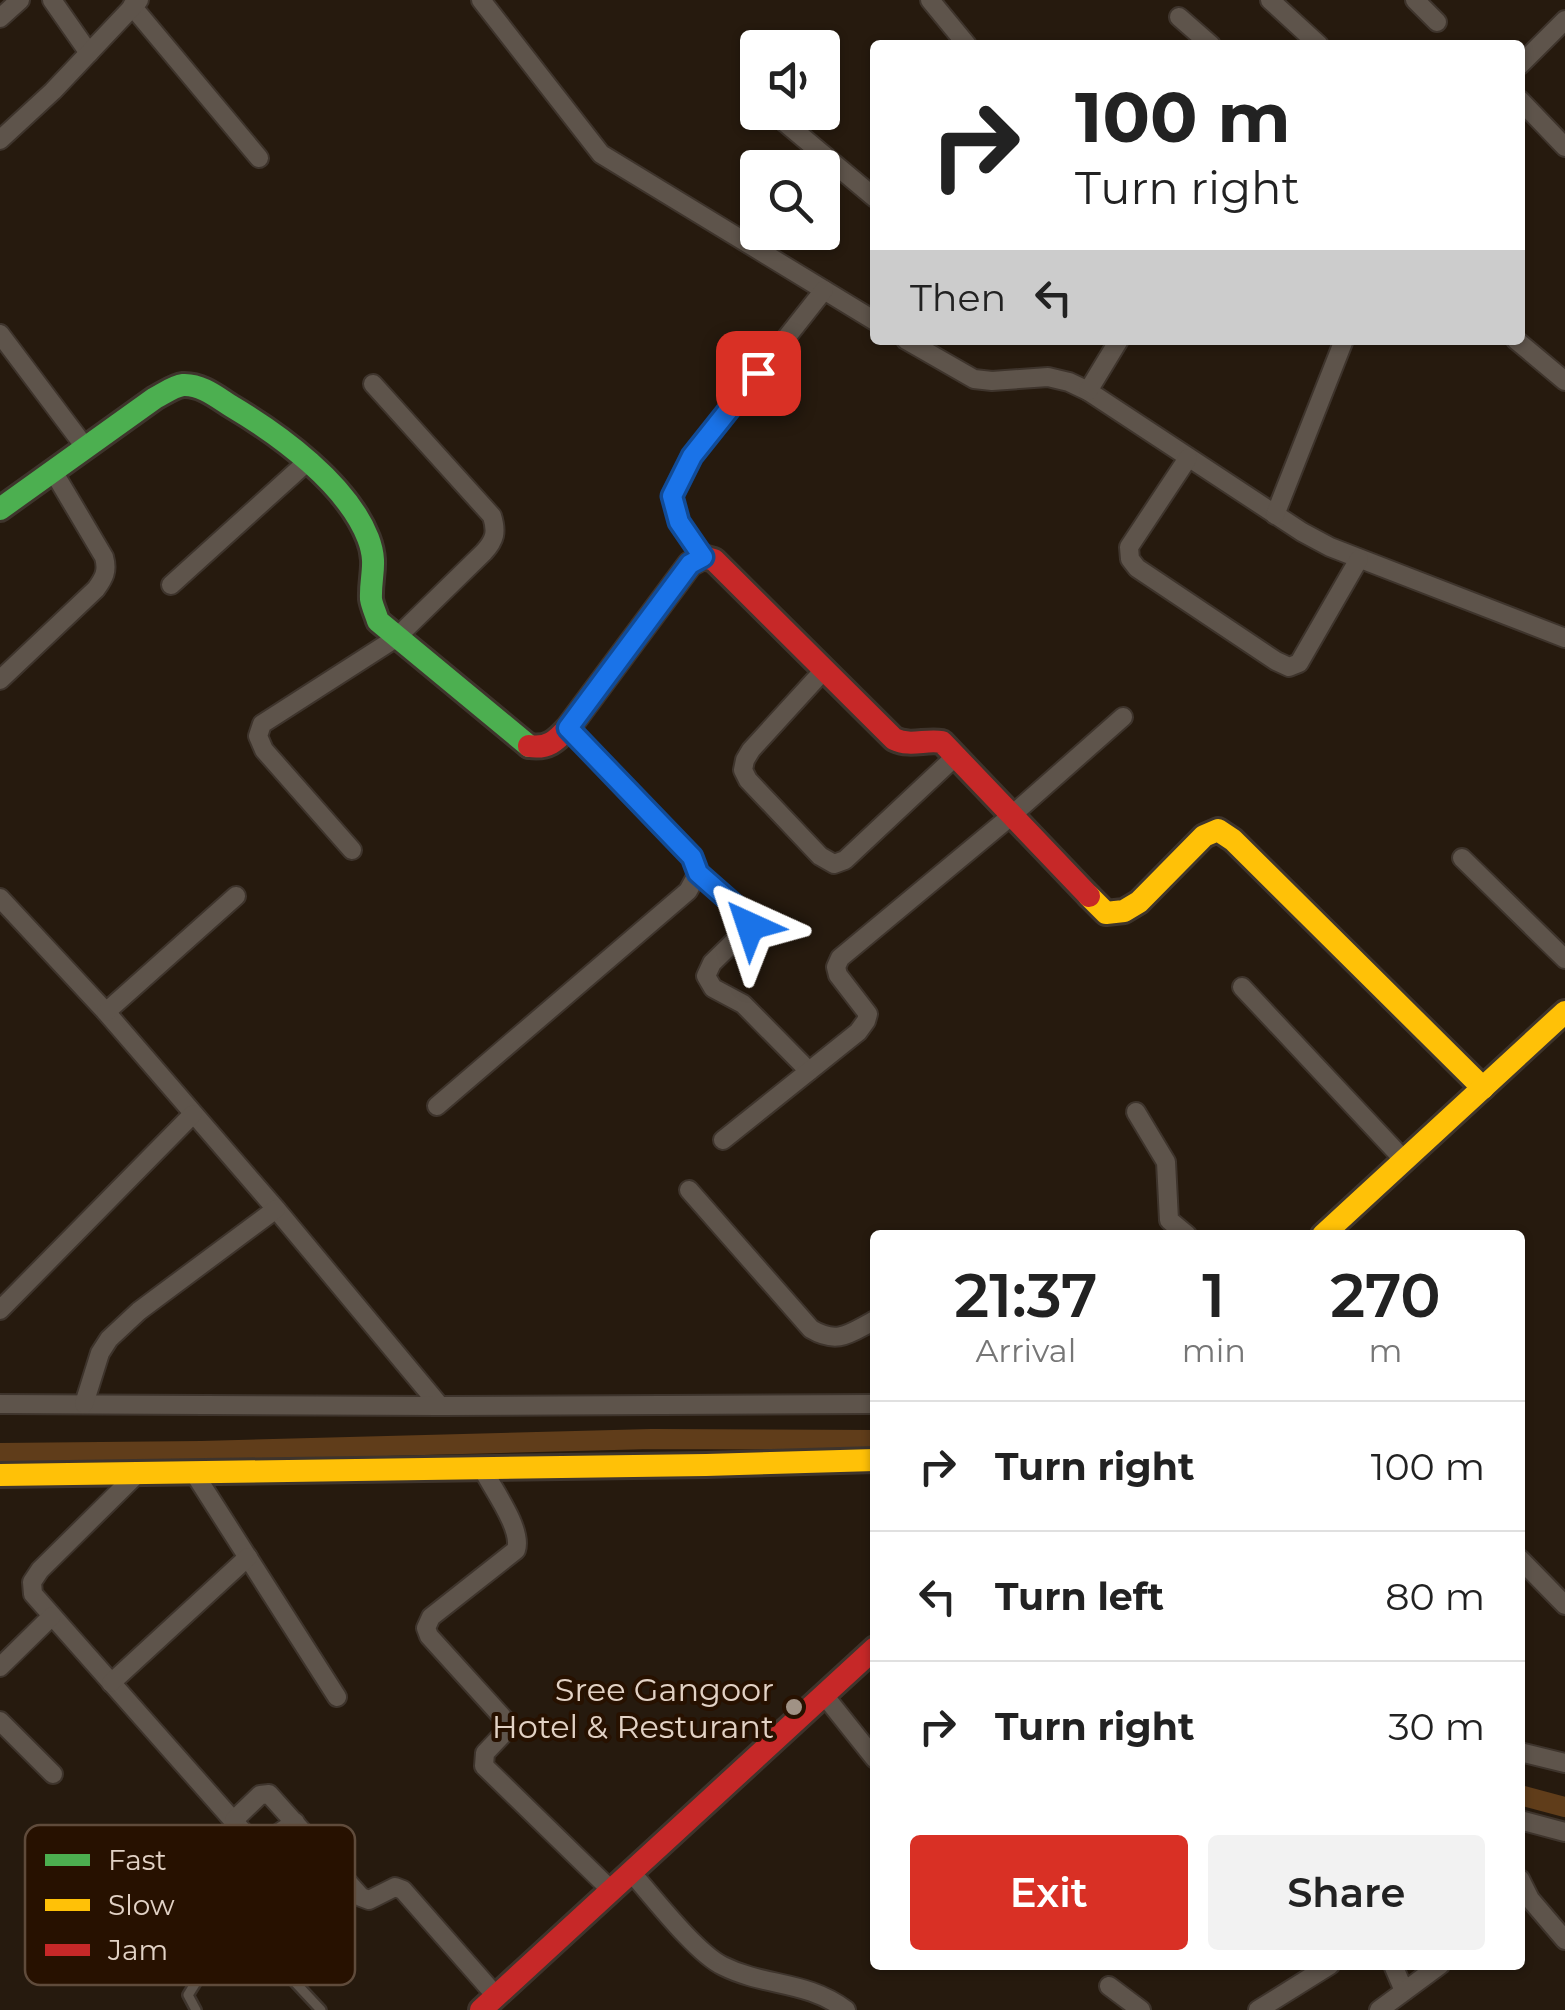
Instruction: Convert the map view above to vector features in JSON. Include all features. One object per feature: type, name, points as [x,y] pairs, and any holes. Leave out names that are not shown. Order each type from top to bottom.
[{"type":"street","points":[[0,18],[20,0]]},
{"type":"street","points":[[52,0],[89,53]]},
{"type":"street","points":[[481,0],[601,154],[870,318]]},
{"type":"street","points":[[930,0],[964,40]]},
{"type":"street","points":[[1270,0],[1314,40]]},
{"type":"street","points":[[1415,0],[1436,22]]},
{"type":"street","points":[[0,140],[44,101],[136,3],[258,158]]},
{"type":"street","points":[[1179,18],[1205,40]]},
{"type":"street","points":[[1525,60],[1565,20]]},
{"type":"street","points":[[1525,105],[1565,147]]},
{"type":"street","points":[[794,130],[870,194]]},
{"type":"street","points":[[824,290],[692,456],[672,496],[679,522],[703,557],[714,560],[894,739],[906,746],[931,738],[942,742],[1106,912],[1124,911],[1139,902],[1204,836],[1218,830],[1233,840],[1482,1088]]},
{"type":"street","points":[[0,334],[85,448]]},
{"type":"street","points":[[1088,392],[1117,345]]},
{"type":"street","points":[[1275,514],[1342,345]]},
{"type":"street","points":[[1522,345],[1565,380]]},
{"type":"street","points":[[934,347],[974,379],[1048,377],[1068,382],[1316,540],[1565,638]]},
{"type":"street","points":[[352,850],[264,750],[258,736],[262,724],[396,638],[494,541],[496,528],[492,516],[373,384]]},
{"type":"street","points":[[0,509],[155,398],[180,385],[202,388],[266,427],[308,461],[342,499],[368,538],[375,566],[370,601],[378,622],[526,745],[541,748],[554,743],[568,728],[690,564],[703,557]]},
{"type":"street","points":[[1188,458],[1137,533],[1129,548],[1130,558],[1137,568],[1276,661],[1288,668],[1299,663],[1360,559]]},
{"type":"street","points":[[171,585],[308,461]]},
{"type":"street","points":[[0,680],[96,589],[104,576],[104,557],[53,471]]},
{"type":"street","points":[[824,670],[752,750],[742,770],[820,856],[834,864],[845,860],[956,756]]},
{"type":"street","points":[[723,1140],[858,1032],[866,1021],[868,1014],[838,975],[840,958],[1123,717]]},
{"type":"street","points":[[568,728],[692,857],[698,873],[749,918],[750,926],[712,964],[706,976],[713,988],[743,1004],[809,1072]]},
{"type":"street","points":[[1462,858],[1565,960]]},
{"type":"street","points":[[437,1106],[688,891],[698,873]]},
{"type":"street","points":[[106,1012],[236,896]]},
{"type":"street","points":[[0,898],[106,1012],[276,1208],[440,1406]]},
{"type":"street","points":[[1242,987],[1404,1160]]},
{"type":"street","points":[[1328,1230],[1565,1012]]},
{"type":"street","points":[[1136,1112],[1166,1162],[1170,1220],[1181,1230]]},
{"type":"street","points":[[0,1310],[193,1114]]},
{"type":"street","points":[[688,1190],[810,1329],[821,1335],[841,1337],[870,1322]]},
{"type":"street","points":[[84,1404],[100,1353],[122,1325],[276,1208]]},
{"type":"street","points":[[0,1404],[870,1404]]},
{"type":"street","points":[[0,1475],[870,1460]]},
{"type":"street","points":[[482,1468],[519,1542],[516,1550],[431,1617],[426,1628],[505,1720],[506,1731],[486,1753],[484,1766],[611,1890]]},
{"type":"street","points":[[194,1472],[337,1696]]},
{"type":"street","points":[[138,1473],[40,1570],[32,1582],[33,1594],[238,1825]]},
{"type":"street","points":[[111,1683],[248,1558]]},
{"type":"street","points":[[1525,1564],[1565,1605]]},
{"type":"street","points":[[0,1667],[52,1616]]},
{"type":"street","points":[[355,1890],[369,1900],[395,1887],[403,1890],[489,2003],[870,1653]]},
{"type":"street","points":[[824,1695],[870,1753]]},
{"type":"street","points":[[0,1721],[53,1774]]},
{"type":"street","points":[[1525,1753],[1565,1763]]},
{"type":"street","points":[[234,1820],[260,1795],[270,1794],[298,1825]]},
{"type":"street","points":[[1525,1821],[1565,1832]]},
{"type":"street","points":[[291,1825],[295,1822]]},
{"type":"street","points":[[631,1872],[718,1964],[746,1976],[822,1994],[846,2010]]},
{"type":"street","points":[[1525,1902],[1565,1940]]},
{"type":"street","points":[[1258,2010],[1322,1970]]},
{"type":"street","points":[[1396,1970],[1404,1991]]},
{"type":"street","points":[[1379,2010],[1433,1970]]},
{"type":"street","points":[[1110,1986],[1141,2010]]},
{"type":"lane","points":[[194,1985],[188,1995],[196,2010]]},
{"type":"lane","points":[[298,1985],[321,2010]]},
{"type":"waterway","points":[[0,1453],[652,1439],[870,1440]]},
{"type":"waterway","points":[[1525,1796],[1565,1807]]},
{"type":"traffic: fast","points":[[0,509],[155,398],[183,385],[202,389],[270,431],[328,480],[345,499],[368,538],[373,562],[371,599],[378,621],[529,746]]},
{"type":"traffic: slow","points":[[1089,896],[1106,913],[1124,911],[1139,902],[1204,836],[1218,830],[1233,840],[1483,1088]]},
{"type":"traffic: slow","points":[[1328,1230],[1565,1012]]},
{"type":"traffic: slow","points":[[0,1475],[870,1460]]},
{"type":"traffic: jam","points":[[529,746],[541,746],[560,737],[690,564],[703,557],[714,560],[894,739],[942,742],[1089,896]]},
{"type":"traffic: jam","points":[[481,2010],[870,1653]]},
{"type":"place","name":"Sree Gangoor Hotel & Resturant","points":[[794,1707]]},
{"type":"route","points":[[750,926],[749,918],[698,873],[692,857],[568,728],[690,564],[703,557],[679,522],[672,496],[692,456],[758,373]]}]
